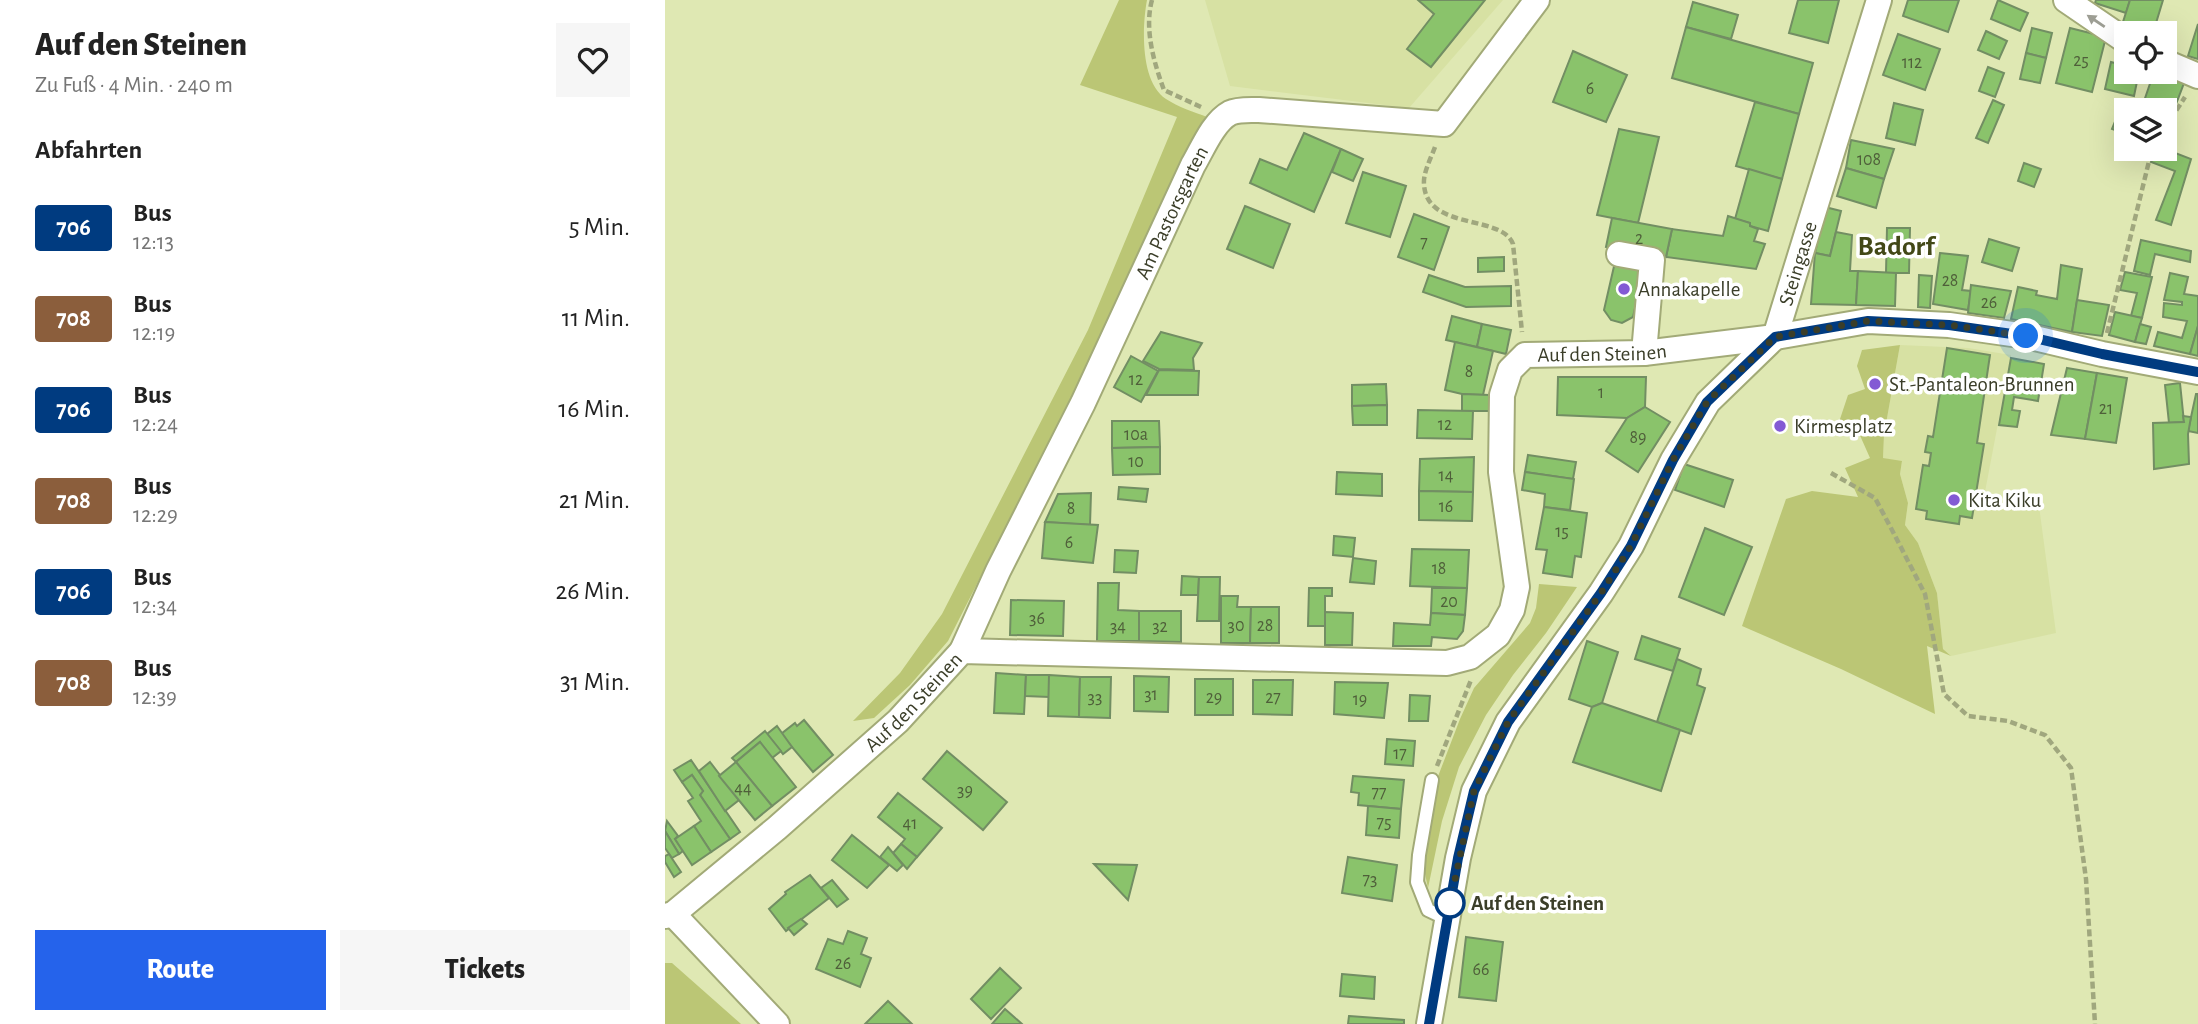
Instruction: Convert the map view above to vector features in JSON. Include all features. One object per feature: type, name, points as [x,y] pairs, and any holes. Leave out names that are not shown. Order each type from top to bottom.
[{"type":"street","points":[[1224,118],[1232,112],[1259,110],[1444,124],[1537,0]]},
{"type":"street","name":"Steingasse","points":[[1429,1024],[1447,919],[1474,791],[1508,722],[1601,593],[1631,546],[1673,460],[1707,402],[1775,337],[1879,0]]},
{"type":"street","points":[[2066,0],[2114,33]]},
{"type":"street","points":[[2177,70],[2195,82]]},
{"type":"street","name":"Am Pastorsgarten","points":[[962,651],[998,571],[1083,403],[1193,166],[1215,128],[1224,118]]},
{"type":"street","points":[[1619,254],[1652,260],[1644,353]]},
{"type":"street","name":"Auf den Steinen","points":[[669,915],[777,828],[898,721],[962,651],[1447,663],[1470,657],[1498,635],[1512,610],[1517,587],[1501,472],[1502,395],[1510,370],[1525,355],[1644,353],[1882,321],[1949,325],[2026,336],[2198,372]]},
{"type":"street","points":[[669,915],[777,1024]]},
{"type":"lane","points":[[1432,780],[1417,882],[1428,909],[1447,919]]},
{"type":"path","points":[[1152,0],[1149,12],[1153,62],[1164,90],[1224,118]]},
{"type":"path","points":[[2177,110],[2195,82]]},
{"type":"path","points":[[1444,124],[1423,181],[1425,194],[1434,205],[1459,220],[1502,230],[1510,236],[1525,355]]},
{"type":"path","points":[[2102,354],[2149,161]]},
{"type":"path","points":[[1831,473],[1875,498],[1925,594],[1944,694],[1968,716],[2008,721],[2045,734],[2071,768],[2086,879],[2095,1024]]},
{"type":"path","points":[[1432,780],[1471,682]]},
{"type":"shaded area","points":[[1119,0],[1147,0],[1145,53],[1151,80],[1158,91],[1166,99],[1207,117],[1104,341],[948,641],[910,685],[874,718],[853,721],[900,673],[942,614],[1088,330],[1177,117],[1080,85]]},
{"type":"shaded area","points":[[1205,0],[1503,0],[1409,108],[1230,86]]},
{"type":"shaded area","name":"Kita Kiku","points":[[1900,345],[1968,348],[2011,355],[1984,497],[2039,506],[2056,633],[1951,656],[1943,649],[1937,593],[1918,543],[1905,525],[1908,503],[1900,474],[1902,462],[1883,458],[1884,435]]},
{"type":"shaded area","points":[[1900,345],[1884,435],[1883,458],[1902,461],[1900,474],[1908,503],[1905,525],[1918,543],[1937,593],[1943,649],[1951,656],[1927,646],[1935,714],[1742,626],[1786,499],[1812,491],[1858,497],[1845,468],[1870,458],[1858,431],[1843,436],[1839,422],[1848,395],[1865,389],[1857,366],[1862,350]]},
{"type":"shaded area","points":[[1539,584],[1577,587],[1486,715],[1459,767],[1442,821],[1428,888],[1424,869],[1437,779],[1474,688],[1530,623],[1536,608]]},
{"type":"shaded area","points":[[665,963],[672,963],[741,1024],[665,1024]]},
{"type":"building","points":[[1418,0],[1485,0],[1431,67],[1407,49],[1434,14]]},
{"type":"building","points":[[1798,0],[1839,0],[1828,43],[1789,33]]},
{"type":"building","points":[[1908,0],[1959,0],[1948,32],[1903,16]]},
{"type":"building","points":[[1998,0],[2028,13],[2020,31],[1991,19]]},
{"type":"building","points":[[2096,0],[2130,0],[2126,13],[2095,3]]},
{"type":"building","points":[[2130,0],[2163,0],[2157,21],[2123,21]]},
{"type":"building","points":[[1693,2],[1738,15],[1731,39],[1686,27]]},
{"type":"building","points":[[2198,24],[2198,59],[2188,56]]},
{"type":"building","points":[[1686,27],[1813,63],[1799,114],[1672,78]]},
{"type":"building","points":[[2032,28],[2052,33],[2046,58],[2026,53]]},
{"type":"building","points":[[2070,28],[2106,37],[2092,92],[2056,83]]},
{"type":"building","points":[[1986,31],[2007,41],[1999,59],[1978,50]]},
{"type":"building","points":[[1898,34],[1940,49],[1925,90],[1883,75]]},
{"type":"building","points":[[1573,51],[1627,75],[1606,122],[1553,102]]},
{"type":"building","points":[[2026,53],[2046,58],[2040,83],[2020,79]]},
{"type":"building","points":[[2111,62],[2114,63],[2114,84],[2136,84],[2134,96],[2105,89]]},
{"type":"building","points":[[1988,67],[2004,73],[1995,97],[1979,91]]},
{"type":"building","points":[[2177,80],[2184,83],[2177,101],[2177,98],[2145,98],[2150,84],[2177,84]]},
{"type":"building","points":[[1993,100],[2004,105],[1988,143],[1976,138]]},
{"type":"building","points":[[1755,102],[1799,114],[1782,179],[1736,166]]},
{"type":"building","points":[[1894,103],[1923,110],[1915,145],[1886,138]]},
{"type":"building","points":[[1619,129],[1659,137],[1638,223],[1597,215]]},
{"type":"building","points":[[1304,133],[1341,149],[1314,212],[1250,183],[1260,159],[1287,170]]},
{"type":"building","points":[[1851,140],[1894,149],[1884,179],[1846,168]]},
{"type":"building","points":[[1341,149],[1363,159],[1353,181],[1332,172]]},
{"type":"building","points":[[2177,154],[2191,159],[2171,225],[2156,220],[2175,171],[2151,162],[2177,161]]},
{"type":"building","points":[[2024,163],[2041,169],[2034,187],[2018,181]]},
{"type":"building","points":[[1846,168],[1884,179],[1876,208],[1837,196]]},
{"type":"building","points":[[1749,169],[1782,179],[1768,231],[1735,219]]},
{"type":"building","points":[[1363,172],[1406,186],[1390,237],[1346,223]]},
{"type":"building","points":[[1245,206],[1290,224],[1273,268],[1227,249]]},
{"type":"building","points":[[1825,207],[1841,211],[1830,256],[1815,253]]},
{"type":"building","points":[[1414,214],[1449,227],[1434,270],[1398,257]]},
{"type":"building","points":[[1728,216],[1750,223],[1750,226],[1758,229],[1754,241],[1765,244],[1756,269],[1666,257],[1672,229],[1723,236]]},
{"type":"building","points":[[1612,218],[1672,229],[1666,257],[1606,247]]},
{"type":"building","points":[[1887,228],[1910,228],[1909,273],[1886,273]]},
{"type":"building","points":[[1836,232],[1852,235],[1850,271],[1858,271],[1856,305],[1811,304],[1815,253],[1830,256]]},
{"type":"building","points":[[1989,239],[2019,248],[2012,271],[1982,262]]},
{"type":"building","points":[[2141,240],[2191,251],[2190,262],[2155,254],[2150,275],[2134,271]]},
{"type":"building","points":[[1940,253],[1968,256],[1962,290],[1971,291],[1968,310],[1933,304]]},
{"type":"building","points":[[1504,257],[1504,271],[1478,272],[1478,258]]},
{"type":"building","name":"Annakapelle","points":[[1615,262],[1644,268],[1633,317],[1622,323],[1611,320],[1604,310]]},
{"type":"building","points":[[2061,265],[2082,269],[2072,332],[2011,319],[2018,287],[2037,291],[2036,295],[2057,299]]},
{"type":"building","points":[[1858,271],[1896,273],[1895,306],[1856,305]]},
{"type":"building","points":[[2125,272],[2152,277],[2142,318],[2131,316],[2137,293],[2120,290]]},
{"type":"building","points":[[2170,273],[2188,277],[2184,294],[2198,296],[2198,326],[2190,354],[2154,346],[2158,332],[2182,338],[2187,321],[2163,317],[2164,303],[2182,305],[2182,302],[2164,300]]},
{"type":"building","points":[[1429,275],[1465,287],[1511,286],[1511,306],[1466,307],[1423,292]]},
{"type":"building","points":[[1919,275],[1932,276],[1930,308],[1918,307]]},
{"type":"building","points":[[1971,285],[2011,291],[2004,318],[1968,313]]},
{"type":"building","points":[[2077,300],[2109,305],[2102,336],[2072,332]]},
{"type":"building","points":[[2115,312],[2142,318],[2135,342],[2109,335]]},
{"type":"building","points":[[1452,316],[1482,324],[1477,347],[1446,340]]},
{"type":"building","points":[[1482,324],[1511,330],[1506,354],[1477,347]]},
{"type":"building","points":[[2140,324],[2151,327],[2146,344],[2135,342]]},
{"type":"building","points":[[2198,326],[2198,356],[2190,354]]},
{"type":"building","points":[[1161,332],[1202,343],[1193,358],[1194,370],[1159,369],[1143,361]]},
{"type":"building","points":[[1455,342],[1493,351],[1483,395],[1445,390]]},
{"type":"building","name":"Kita Kiku","points":[[1947,348],[1990,355],[1977,443],[1984,444],[1972,518],[1960,516],[1959,524],[1926,519],[1927,511],[1916,509],[1923,465],[1929,466],[1931,453],[1925,452],[1928,436],[1933,437]]},
{"type":"building","points":[[1131,356],[1158,371],[1141,402],[1114,387]]},
{"type":"building","points":[[2011,358],[2044,364],[2038,401],[2014,397],[2012,410],[2020,411],[2017,427],[1999,425]]},
{"type":"building","points":[[2067,368],[2097,373],[2085,439],[2051,435]]},
{"type":"building","points":[[1159,370],[1199,371],[1198,395],[1146,395]]},
{"type":"building","points":[[2097,373],[2127,378],[2116,443],[2085,439]]},
{"type":"building","points":[[1558,377],[1646,377],[1645,407],[1627,418],[1557,415]]},
{"type":"building","points":[[2180,383],[2184,422],[2169,423],[2165,385]]},
{"type":"building","points":[[1386,384],[1387,405],[1352,406],[1352,385]]},
{"type":"building","points":[[1462,394],[1489,395],[1489,411],[1462,411]]},
{"type":"building","points":[[2198,394],[2198,433],[2188,431]]},
{"type":"building","points":[[1387,405],[1387,425],[1353,425],[1352,406]]},
{"type":"building","points":[[1645,407],[1670,422],[1638,472],[1606,451],[1627,418]]},
{"type":"building","points":[[1418,410],[1473,411],[1472,439],[1417,438]]},
{"type":"building","points":[[2183,416],[2191,417],[2188,434],[2189,464],[2154,469],[2153,423],[2184,422]]},
{"type":"building","points":[[1112,421],[1159,421],[1160,447],[1112,448]]},
{"type":"building","points":[[1160,447],[1160,474],[1113,475],[1112,448]]},
{"type":"building","points":[[1528,455],[1576,462],[1573,479],[1525,472]]},
{"type":"building","points":[[1474,457],[1473,492],[1419,491],[1420,459]]},
{"type":"building","points":[[1684,464],[1733,480],[1724,507],[1675,490]]},
{"type":"building","points":[[1337,472],[1382,474],[1382,496],[1336,494]]},
{"type":"building","points":[[1525,472],[1574,479],[1570,510],[1544,507],[1545,494],[1522,490]]},
{"type":"building","points":[[1119,487],[1148,489],[1146,502],[1118,499]]},
{"type":"building","points":[[1419,491],[1473,492],[1472,521],[1419,520]]},
{"type":"building","points":[[1091,493],[1090,525],[1045,522],[1058,494]]},
{"type":"building","points":[[1544,507],[1587,513],[1581,557],[1575,556],[1572,577],[1543,573],[1547,550],[1536,549]]},
{"type":"building","points":[[1045,522],[1098,525],[1093,563],[1042,558]]},
{"type":"building","points":[[1705,528],[1752,547],[1724,615],[1679,597]]},
{"type":"building","points":[[1334,536],[1355,538],[1353,557],[1333,555]]},
{"type":"building","points":[[1412,549],[1469,550],[1467,588],[1410,586]]},
{"type":"building","points":[[1115,550],[1138,551],[1136,573],[1114,572]]},
{"type":"building","points":[[1353,558],[1376,561],[1374,584],[1350,582]]},
{"type":"building","points":[[1182,576],[1199,577],[1198,595],[1181,595]]},
{"type":"building","points":[[1199,577],[1220,577],[1219,621],[1197,621]]},
{"type":"building","points":[[1098,583],[1119,583],[1118,610],[1139,611],[1139,641],[1097,641]]},
{"type":"building","points":[[1309,588],[1332,588],[1332,596],[1325,596],[1325,626],[1308,626]]},
{"type":"building","points":[[1432,588],[1467,588],[1465,615],[1431,613]]},
{"type":"building","points":[[1221,596],[1238,596],[1237,607],[1251,607],[1250,643],[1221,643]]},
{"type":"building","points":[[1011,600],[1064,601],[1063,636],[1010,635]]},
{"type":"building","points":[[1251,607],[1279,607],[1279,643],[1250,643]]},
{"type":"building","points":[[1139,611],[1181,611],[1181,642],[1139,641]]},
{"type":"building","points":[[1325,612],[1353,613],[1352,645],[1325,645]]},
{"type":"building","points":[[1431,613],[1465,615],[1463,631],[1457,639],[1432,637],[1431,646],[1393,646],[1394,623],[1430,625]]},
{"type":"building","points":[[1642,636],[1680,649],[1673,671],[1635,659]]},
{"type":"building","points":[[1587,641],[1618,652],[1602,703],[1592,707],[1569,699]]},
{"type":"building","points":[[1677,659],[1701,669],[1697,685],[1705,688],[1691,734],[1657,722]]},
{"type":"building","points":[[996,673],[1026,675],[1024,714],[994,713]]},
{"type":"building","points":[[1026,675],[1049,675],[1049,697],[1025,696]]},
{"type":"building","points":[[1049,675],[1080,677],[1079,717],[1048,716]]},
{"type":"building","points":[[1134,676],[1169,677],[1168,712],[1134,711]]},
{"type":"building","points":[[1080,677],[1111,677],[1110,718],[1079,717]]},
{"type":"building","points":[[1195,679],[1233,679],[1233,715],[1195,715]]},
{"type":"building","points":[[1253,680],[1293,680],[1292,715],[1253,714]]},
{"type":"building","points":[[1335,682],[1388,683],[1384,718],[1334,714]]},
{"type":"building","points":[[1410,695],[1430,696],[1428,721],[1409,721]]},
{"type":"building","points":[[1602,703],[1680,730],[1661,791],[1573,762],[1592,707]]},
{"type":"building","points":[[804,720],[833,755],[813,772],[781,734],[795,723],[797,726]]},
{"type":"building","points":[[777,726],[792,747],[783,754],[767,734]]},
{"type":"building","points":[[765,731],[781,751],[772,758],[760,742],[736,762],[732,758]]},
{"type":"building","points":[[1387,739],[1415,741],[1413,766],[1385,764]]},
{"type":"building","points":[[760,742],[796,787],[772,806],[736,762]]},
{"type":"building","points":[[947,751],[1007,802],[983,830],[923,779]]},
{"type":"building","points":[[691,760],[740,832],[730,839],[700,795],[703,791],[692,775],[682,782],[674,770]]},
{"type":"building","points":[[710,762],[739,800],[725,811],[699,771]]},
{"type":"building","points":[[736,762],[772,806],[755,820],[719,776]]},
{"type":"building","points":[[692,775],[703,791],[700,795],[730,839],[711,852],[694,826],[701,821],[688,801],[693,798],[682,782]]},
{"type":"building","points":[[1353,776],[1404,780],[1401,809],[1358,805],[1359,793],[1351,792]]},
{"type":"building","points":[[898,793],[942,828],[917,857],[901,844],[905,839],[878,817]]},
{"type":"building","points":[[1368,806],[1401,809],[1399,838],[1366,835]]},
{"type":"building","points":[[667,821],[678,836],[675,839],[683,851],[679,854],[665,831]]},
{"type":"building","points":[[694,826],[711,852],[692,865],[675,839]]},
{"type":"building","points":[[665,831],[679,854],[672,858],[665,848]]},
{"type":"building","points":[[852,835],[889,865],[867,888],[832,860]]},
{"type":"building","points":[[901,844],[917,857],[907,869],[893,853]]},
{"type":"building","points":[[888,847],[903,865],[897,871],[880,857]]},
{"type":"building","points":[[669,854],[681,872],[674,877],[665,862],[665,856]]},
{"type":"building","points":[[1348,857],[1397,865],[1392,901],[1342,893]]},
{"type":"building","points":[[1094,864],[1137,865],[1128,900]]},
{"type":"building","points":[[810,875],[829,898],[786,931],[769,909],[785,892]]},
{"type":"building","points":[[832,880],[848,899],[837,907],[821,888]]},
{"type":"building","points":[[801,919],[807,924],[794,935],[788,928]]},
{"type":"building","points":[[848,931],[867,938],[861,954],[871,958],[860,987],[816,969],[828,939],[843,944]]},
{"type":"building","points":[[1466,937],[1503,942],[1496,1001],[1459,997]]},
{"type":"building","points":[[1000,968],[1021,988],[991,1019],[971,999]]},
{"type":"building","points":[[1342,974],[1375,977],[1374,999],[1340,996]]},
{"type":"building","points":[[888,1001],[912,1024],[865,1024]]},
{"type":"building","points":[[1005,1009],[1022,1024],[992,1024]]},
{"type":"building","points":[[1349,1016],[1404,1020],[1404,1024],[1348,1024]]},
{"type":"bus line","name":"706","points":[[1429,1024],[1458,858],[1474,791],[1508,722],[1601,593],[1631,546],[1673,460],[1707,402],[1775,337],[1868,321],[1949,325],[2026,336],[2198,372]]},
{"type":"place","name":"Annakapelle","points":[[1624,289]]},
{"type":"place","name":"St.-Pantaleon-Brunnen","points":[[1875,384]]},
{"type":"place","name":"Kirmesplatz","points":[[1780,426]]},
{"type":"place","name":"Kita Kiku","points":[[1954,500]]},
{"type":"place","name":"Auf den Steinen","points":[[1450,903]]},
{"type":"district","name":"Badorf","points":[[1896,245]]},
{"type":"route","points":[[1450,903],[1474,791],[1508,722],[1601,593],[1631,546],[1673,460],[1707,402],[1775,337],[1868,321],[1949,325],[2026,336]]}]
